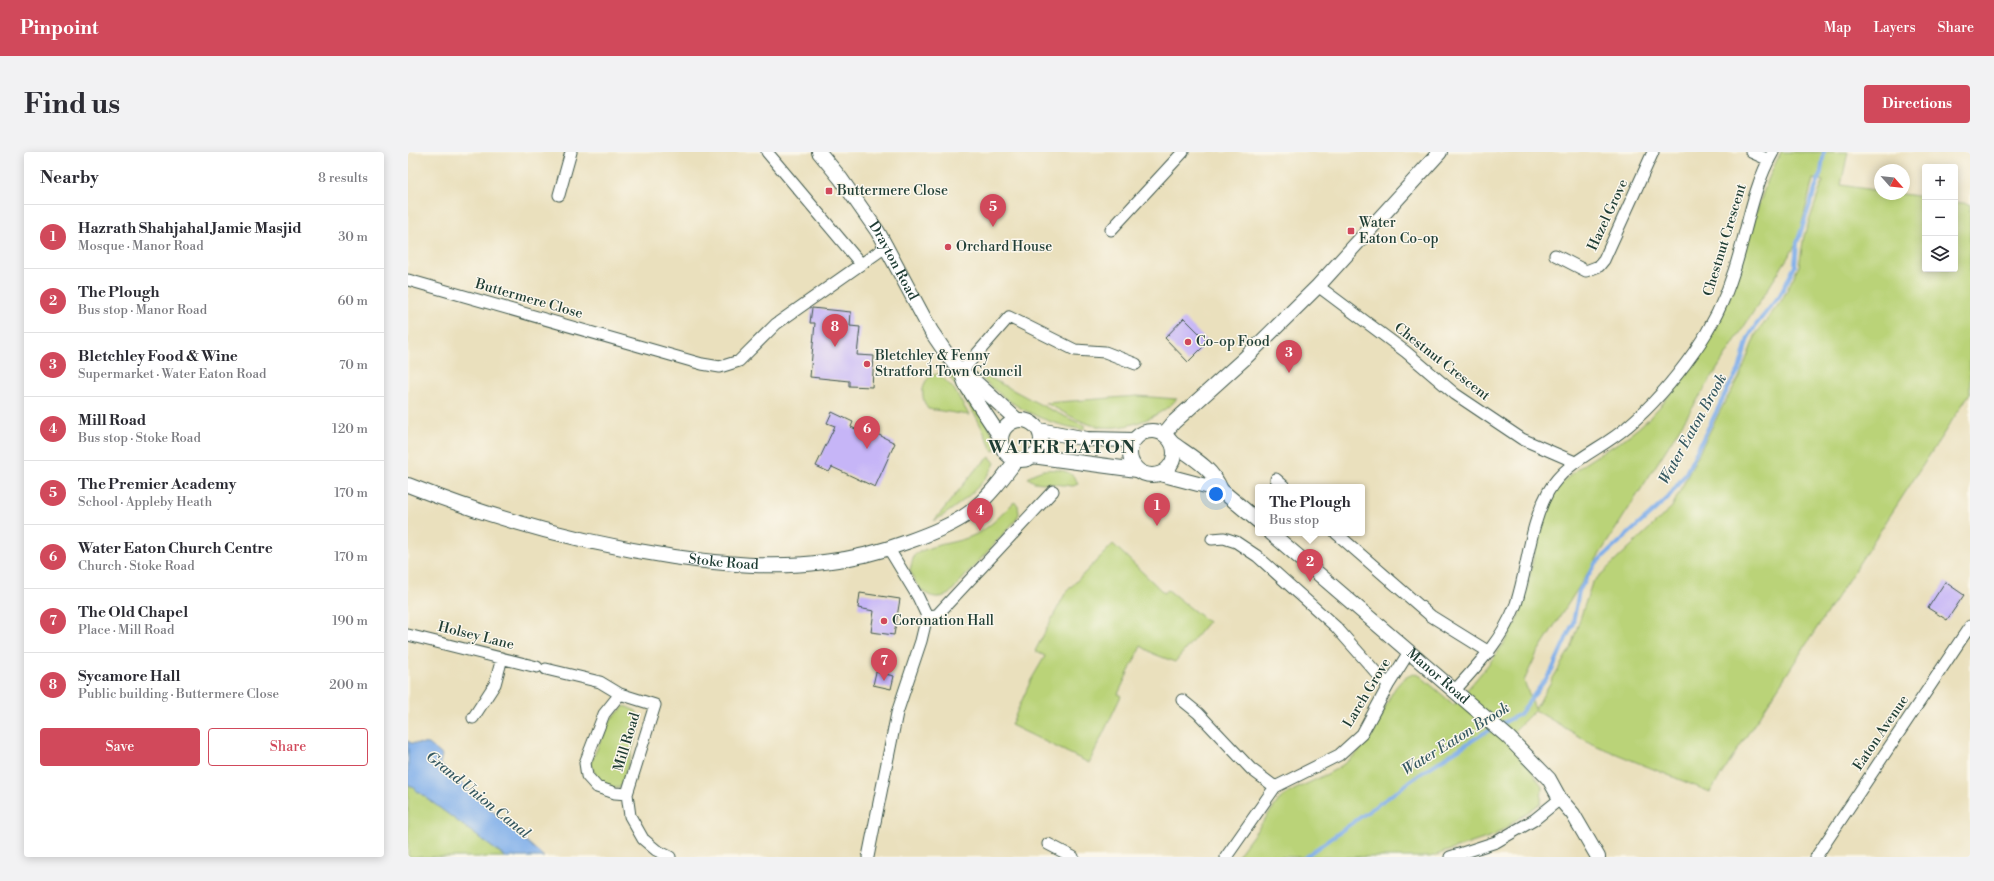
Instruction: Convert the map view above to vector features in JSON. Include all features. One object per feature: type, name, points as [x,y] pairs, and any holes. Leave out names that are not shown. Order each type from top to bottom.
[{"type":"street","points":[[559,195],[572,152]]},
{"type":"street","name":"Drayton Road","points":[[767,152],[861,264]]},
{"type":"street","name":"Drayton Road","points":[[818,152],[854,197],[887,246],[931,331],[962,373],[966,385],[1001,438]]},
{"type":"street","points":[[1111,230],[1183,152]]},
{"type":"street","points":[[1134,440],[1087,439],[1039,430],[1029,421],[1018,420],[1007,425],[1001,438],[1003,449],[1007,454],[1017,459],[1032,456],[1137,470],[1151,476],[1160,474],[1169,468],[1172,462],[1174,450],[1168,439],[1174,422],[1244,360],[1318,286],[1440,152]]},
{"type":"street","name":"Hazel Grove","points":[[1554,255],[1586,271],[1600,266],[1653,152]]},
{"type":"street","points":[[1751,152],[1771,156]]},
{"type":"street","name":"Chestnut Crescent","points":[[1455,690],[1489,652],[1503,632],[1516,603],[1534,529],[1543,502],[1558,478],[1575,462],[1616,436],[1636,419],[1674,378],[1701,342],[1727,290],[1757,186],[1771,156]]},
{"type":"street","name":"Buttermere Close","points":[[408,280],[706,365],[720,367],[739,361],[776,324],[887,246]]},
{"type":"street","name":"Chestnut Crescent","points":[[1318,286],[1406,352],[1455,394],[1522,439],[1575,462]]},
{"type":"street","points":[[962,373],[1010,318],[1075,350],[1105,352],[1136,364]]},
{"type":"street","name":"Drayton Road","points":[[962,373],[972,379],[1018,420]]},
{"type":"street","points":[[1032,456],[1036,453],[1041,442],[1039,430]]},
{"type":"street","points":[[1137,470],[1130,456],[1130,450],[1134,440],[1142,433],[1149,431],[1168,439],[1205,467],[1214,476],[1222,490],[1255,518]]},
{"type":"street","name":"Stoke Road","points":[[408,485],[449,501],[554,533],[610,546],[685,558],[743,565],[785,565],[824,562],[889,548],[928,534],[967,514],[988,495],[1017,459]]},
{"type":"street","points":[[1160,474],[1222,490]]},
{"type":"street","points":[[1276,478],[1283,484]]},
{"type":"street","points":[[927,616],[937,615],[1053,491]]},
{"type":"street","name":"Manor Road","points":[[1275,536],[1508,737],[1549,779],[1560,799],[1573,814],[1598,857]]},
{"type":"street","points":[[1339,536],[1431,616],[1489,652]]},
{"type":"street","points":[[1212,539],[1224,538],[1236,542],[1257,556],[1336,627],[1381,678],[1389,684]]},
{"type":"street","points":[[868,857],[897,713],[921,641],[927,616],[918,597],[889,548]]},
{"type":"street","name":"Eaton Avenue","points":[[1816,857],[1970,626]]},
{"type":"street","name":"Holsey Lane","points":[[408,635],[600,682],[620,694]]},
{"type":"street","name":"Larch Grove","points":[[1226,857],[1275,787],[1339,755],[1362,734],[1389,684],[1409,652]]},
{"type":"street","points":[[473,718],[495,684],[502,658]]},
{"type":"street","name":"Mill Road","points":[[627,794],[615,793],[597,787],[587,776],[586,763],[604,714],[620,694],[655,705],[627,794],[630,816],[643,839],[656,850],[670,857]]},
{"type":"street","points":[[1182,700],[1198,712],[1251,769],[1275,787]]},
{"type":"street","points":[[1450,857],[1496,842],[1534,820],[1560,799]]},
{"type":"street","points":[[1048,844],[1073,857]]},
{"type":"green space","points":[[1781,152],[1848,152],[1841,185],[1874,190],[1874,200],[1910,200],[1910,195],[1922,197],[1922,272],[1958,272],[1958,202],[1970,204],[1970,393],[1710,792],[1592,744],[1535,710],[1508,737],[1542,786],[1541,803],[1495,835],[1430,857],[1237,857],[1279,800],[1293,790],[1334,770],[1348,761],[1360,750],[1371,737],[1394,690],[1407,677],[1417,673],[1454,705],[1483,671],[1509,634],[1522,607],[1538,534],[1548,506],[1555,493],[1570,475],[1588,461],[1628,436],[1649,419],[1699,354],[1714,331],[1725,306],[1735,281],[1769,177]],"holes":[[[1813,179],[1823,181],[1804,236],[1799,266],[1782,300],[1756,334],[1739,378],[1721,409],[1672,507],[1592,583],[1570,649],[1535,709],[1524,681],[1537,653],[1797,243]]]},
{"type":"green space","points":[[981,373],[1043,406],[1085,426],[1084,430],[1068,427],[1040,418],[1015,405],[980,377]]},
{"type":"green space","points":[[939,374],[954,389],[969,415],[928,409],[923,399],[923,387],[928,378]]},
{"type":"green space","points":[[951,374],[972,400],[987,423],[996,444],[995,451],[992,450],[977,418],[949,376]]},
{"type":"green space","points":[[1137,396],[1177,399],[1161,412],[1151,417],[1140,422],[1118,427],[1096,426],[1083,422],[1046,403]]},
{"type":"green space","points":[[990,457],[995,463],[977,488],[951,510],[934,521],[976,469]]},
{"type":"green space","points":[[1043,470],[1064,471],[1072,475],[1078,484],[1073,486],[1034,482],[1028,478]]},
{"type":"green space","points":[[1014,502],[1018,505],[1019,514],[1016,520],[949,594],[942,597],[930,596],[920,588],[910,570],[914,555],[934,546],[977,534],[994,522]]},
{"type":"green space","points":[[1113,544],[1164,593],[1168,590],[1208,622],[1175,662],[1154,654],[1141,646],[1118,694],[1121,696],[1089,763],[1011,725],[1031,680],[1045,656],[1035,651],[1066,592]]},
{"type":"green space","points":[[625,706],[636,711],[641,722],[621,787],[614,787],[601,782],[590,764],[611,719]]},
{"type":"green space","points":[[408,784],[497,851],[505,857],[408,857]]},
{"type":"water","points":[[408,741],[411,743],[429,744],[442,755],[440,764],[544,857],[505,857],[408,784]]},
{"type":"building","points":[[812,308],[851,312],[850,326],[860,327],[857,355],[874,356],[872,387],[849,386],[849,381],[810,377],[815,323],[810,323]]},
{"type":"building","points":[[1184,318],[1208,342],[1188,362],[1165,338]]},
{"type":"building","points":[[832,412],[853,422],[851,427],[873,437],[875,433],[895,443],[875,487],[832,467],[829,472],[816,466],[835,426],[827,423]]},
{"type":"building","points":[[1945,582],[1964,595],[1947,620],[1928,608]]},
{"type":"building","name":"Coronation Hall","points":[[860,593],[900,599],[894,635],[871,632],[874,611],[858,608]]},
{"type":"building","points":[[876,672],[894,676],[891,689],[873,685]]},
{"type":"waterway","name":"Water Eaton Brook","points":[[1305,857],[1426,770],[1484,733],[1520,714],[1551,672],[1573,623],[1579,591],[1595,564],[1668,498],[1686,473],[1728,388],[1739,370],[1748,338],[1756,325],[1780,295],[1795,266],[1797,243],[1821,172],[1824,152]]},
{"type":"place","name":"Buttermere Close","points":[[829,191]]},
{"type":"place","name":"The Premier Academy","points":[[993,227]]},
{"type":"place","name":"Water Eaton Co-op","points":[[1351,231]]},
{"type":"place","name":"Orchard House","points":[[948,247]]},
{"type":"place","name":"Co-op Food","points":[[1188,342]]},
{"type":"place","name":"Sycamore Hall","points":[[835,347]]},
{"type":"place","name":"Bletchley & Fenny Stratford Town Council","points":[[867,364]]},
{"type":"place","name":"Bletchley Food & Wine","points":[[1289,373]]},
{"type":"place","name":"Water Eaton Church Centre","points":[[867,449]]},
{"type":"place","name":"Hazrath Shahjahal Jamie Masjid","points":[[1157,526]]},
{"type":"place","name":"Mill Road","points":[[980,531]]},
{"type":"place","name":"The Plough","points":[[1310,582]]},
{"type":"place","name":"Coronation Hall","points":[[884,621]]},
{"type":"place","name":"The Old Chapel","points":[[884,681]]},
{"type":"district","name":"WATER EATON","points":[[1062,447]]},
{"type":"water label","name":"Grand Union Canal","points":[[478,795]]}]
